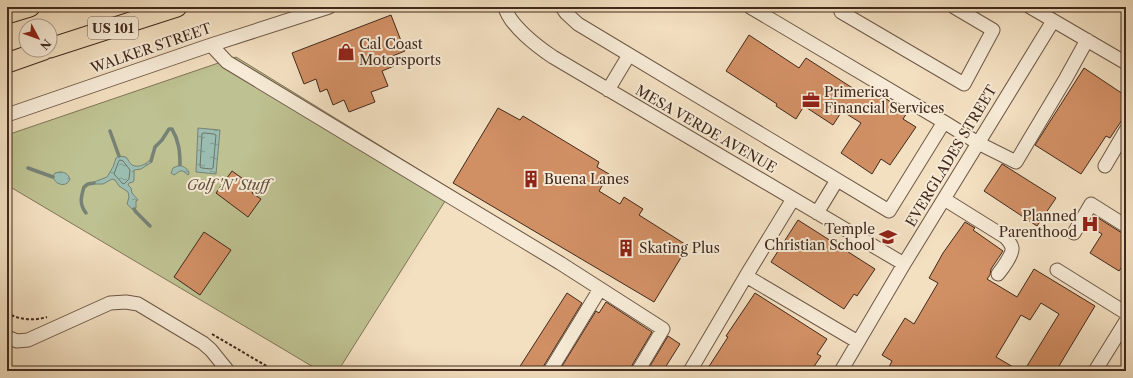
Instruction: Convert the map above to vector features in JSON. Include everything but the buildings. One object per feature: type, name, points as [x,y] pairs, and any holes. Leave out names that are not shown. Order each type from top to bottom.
[{"type":"highway","points":[[7,14],[30,7]]},
{"type":"highway","name":"US 101","points":[[58,45],[177,7]]},
{"type":"highway","points":[[7,62],[19,58]]},
{"type":"street","name":"WALKER STREET","points":[[7,115],[211,45],[329,7]]},
{"type":"street","name":"MESA VERDE AVENUE","points":[[505,7],[506,11],[522,32],[541,49],[904,264]]},
{"type":"street","points":[[562,7],[578,24],[889,211],[944,122]]},
{"type":"street","points":[[750,7],[978,143],[1016,162],[1087,40]]},
{"type":"street","points":[[844,7],[841,12],[964,84],[993,30],[974,12],[954,7]]},
{"type":"street","points":[[1030,7],[1126,63]]},
{"type":"street","name":"EVERGLADES STREET","points":[[841,371],[904,264],[1053,21]]},
{"type":"street","points":[[211,45],[227,62],[560,263],[663,329],[638,371]]},
{"type":"street","points":[[608,90],[629,55]]},
{"type":"street","points":[[1105,166],[1126,130]]},
{"type":"street","points":[[817,213],[837,180]]},
{"type":"street","points":[[690,371],[793,199]]},
{"type":"street","points":[[944,199],[1005,237],[1009,242],[1012,247],[1012,252],[998,274]]},
{"type":"street","points":[[1074,233],[1091,204],[1126,226]]},
{"type":"street","points":[[1057,270],[1126,313]]},
{"type":"street","points":[[746,276],[858,342]]},
{"type":"street","points":[[550,371],[600,289]]},
{"type":"street","points":[[7,337],[17,341],[28,340],[110,303],[126,302],[138,304],[203,343],[211,350],[228,371]]},
{"type":"street","points":[[1095,371],[1126,320]]},
{"type":"green space","name":"Golf 'N' Stuff","points":[[236,57],[452,190],[338,371],[320,371],[7,185],[7,135]]},
{"type":"water","points":[[198,128],[220,130],[216,174],[196,172]]},
{"type":"water","points":[[119,156],[126,157],[134,166],[141,166],[150,160],[152,162],[141,169],[134,170],[134,180],[128,185],[138,200],[136,201],[136,208],[132,209],[127,204],[129,197],[128,192],[119,186],[115,180],[112,179],[103,184],[94,184],[94,182],[107,177],[116,158]]},
{"type":"water","points":[[180,165],[187,169],[189,172],[188,175],[183,171],[180,171],[174,175],[171,173],[173,168]]},
{"type":"water","points":[[60,172],[66,174],[70,179],[66,184],[60,184],[54,179],[53,176],[55,173]]},
{"type":"waterway","points":[[151,161],[155,147],[162,140],[169,129],[172,129],[179,147],[180,165]]},
{"type":"waterway","points":[[110,131],[119,156]]},
{"type":"waterway","points":[[28,168],[53,177]]},
{"type":"waterway","points":[[86,213],[81,197],[84,187],[88,184],[94,183]]},
{"type":"waterway","points":[[134,209],[150,226]]},
{"type":"place","name":"Cal Coast Motorsports","points":[[346,52]]},
{"type":"place","name":"Primerica Financial Services","points":[[811,100]]},
{"type":"place","name":"Buena Lanes","points":[[531,179]]},
{"type":"place","name":"Planned Parenthood","points":[[1090,224]]},
{"type":"place","name":"Temple Christian School","points":[[888,237]]},
{"type":"place","name":"Skating Plus","points":[[626,248]]}]
